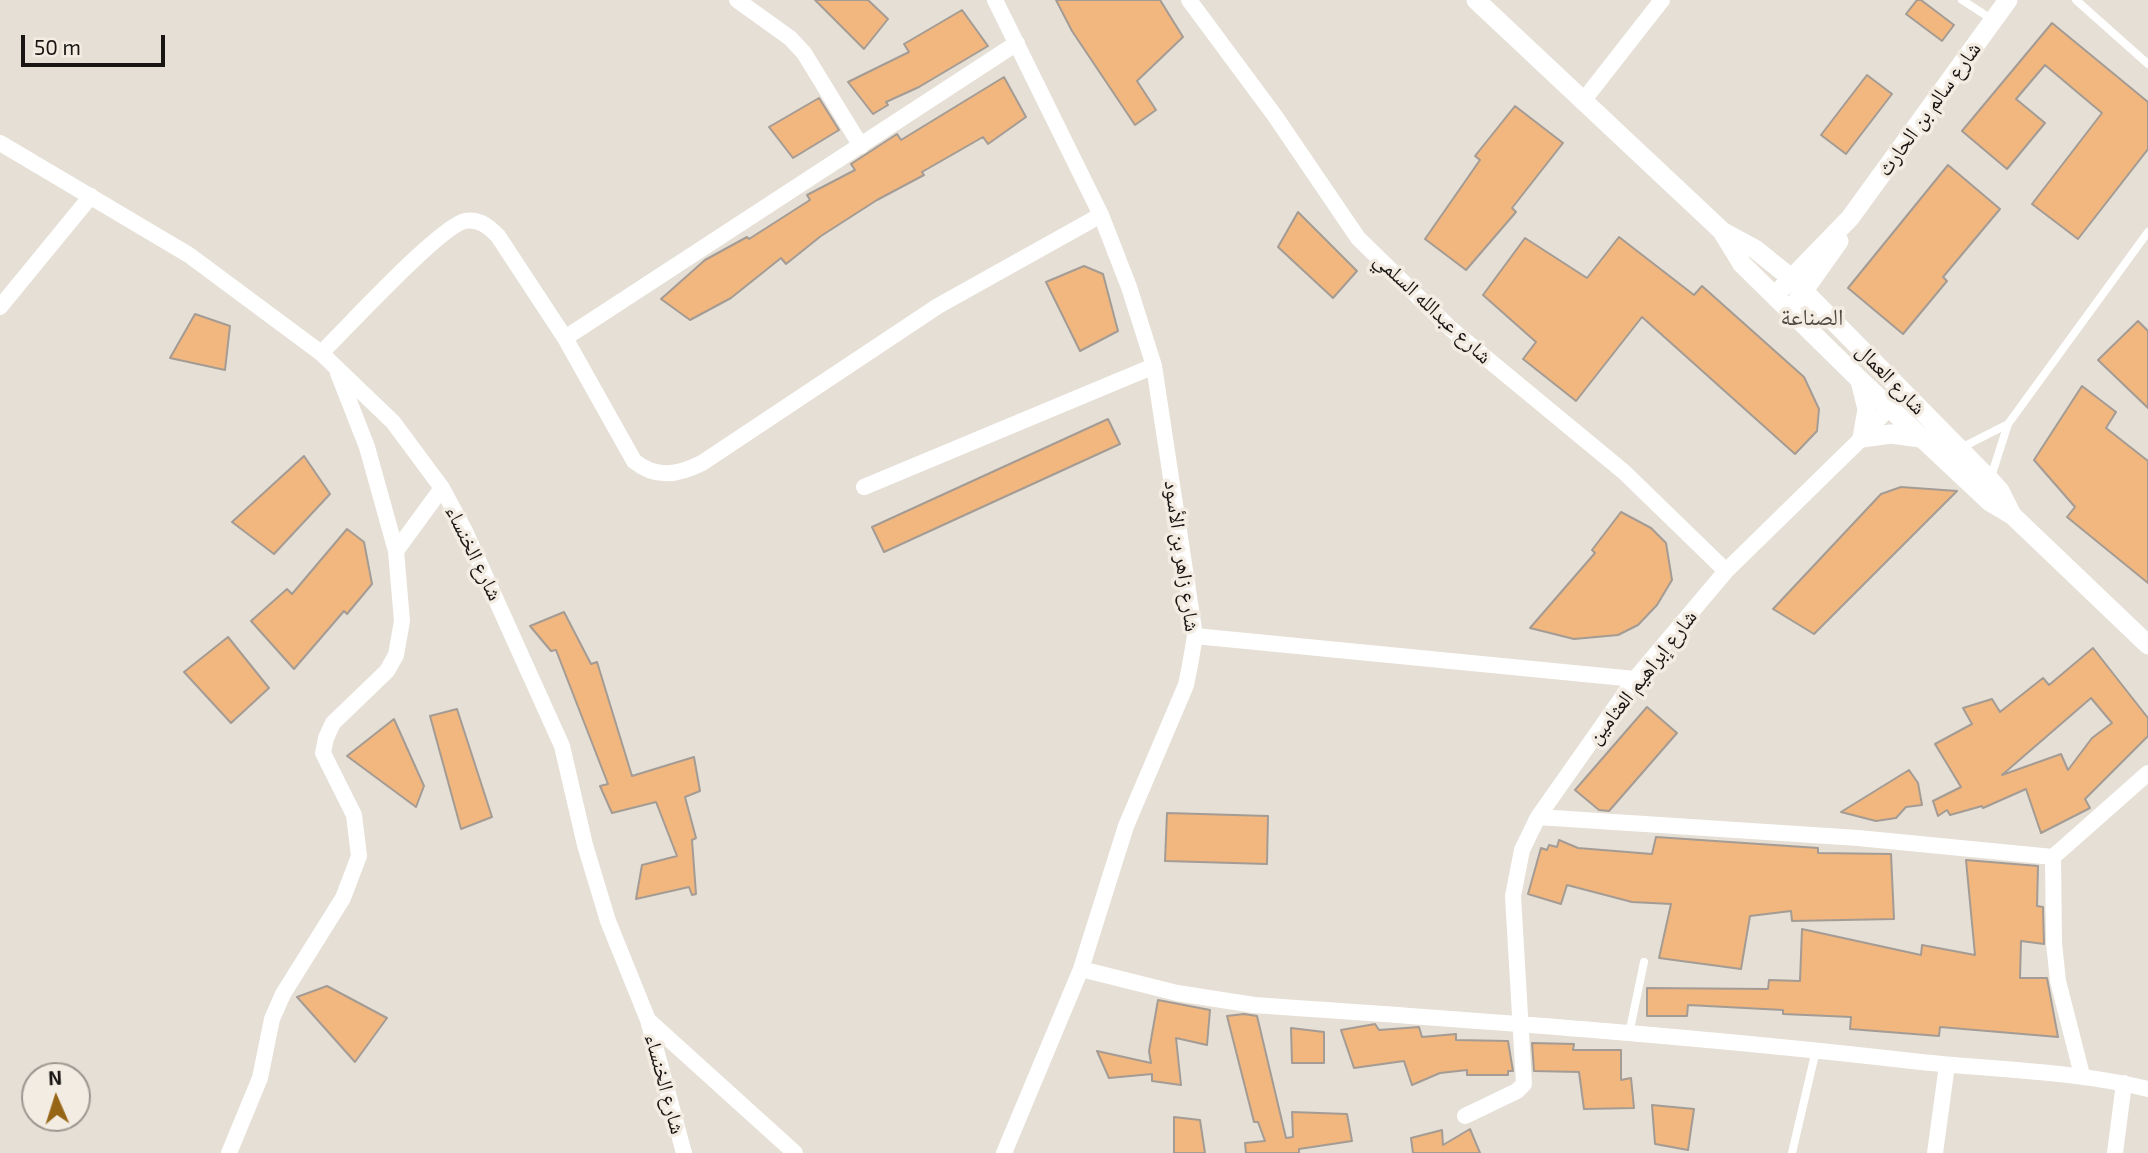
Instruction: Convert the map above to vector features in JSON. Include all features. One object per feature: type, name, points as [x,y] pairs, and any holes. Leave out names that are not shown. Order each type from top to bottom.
[{"type":"street","points":[[737,0],[790,38],[804,53],[861,146]]},
{"type":"street","name":"شارع زاهر بن الأسود","points":[[995,0],[1101,215],[1125,277],[1154,366],[1195,636],[1186,685],[1126,826],[1081,969],[1004,1153]]},
{"type":"street","name":"شارع عبدالله السلمي","points":[[1189,0],[1275,116],[1358,238],[1451,329],[1625,472],[1726,571]]},
{"type":"street","name":"شارع العمال","points":[[1476,0],[1723,231],[1755,249],[1798,284],[1990,480],[2000,491],[2012,515]]},
{"type":"street","points":[[1583,101],[1662,0]]},
{"type":"street","name":"شارع سالم بن الحارث","points":[[1783,302],[1844,235],[1850,218],[2008,0]]},
{"type":"street","points":[[565,338],[1017,43]]},
{"type":"street","name":"شارع الخنساء","points":[[0,143],[189,255],[321,354],[393,422],[442,488],[465,531],[562,746],[595,880],[648,1020],[684,1153]]},
{"type":"street","points":[[0,307],[91,196]]},
{"type":"street","points":[[321,354],[438,237],[463,221],[484,223],[498,236],[565,338],[634,461],[644,470],[657,474],[679,472],[702,463],[938,306],[1101,215]]},
{"type":"street","name":"شارع العمال","points":[[1723,231],[1742,264],[1860,380],[1990,502],[2012,515],[2148,645]]},
{"type":"street","points":[[864,487],[1154,366]]},
{"type":"street","points":[[229,1153],[260,1078],[272,1019],[283,994],[343,898],[359,856],[354,815],[323,753],[326,738],[334,723],[387,671],[396,655],[402,621],[396,551],[367,447],[336,367]]},
{"type":"street","points":[[1860,380],[1867,409],[1862,438],[1891,434],[1921,438]]},
{"type":"street","name":"شارع إبراهيم العثامين","points":[[1465,1116],[1522,1088],[1513,896],[1522,850],[1538,817],[1635,679],[1726,571],[1862,438],[1903,392]]},
{"type":"street","points":[[396,551],[442,488]]},
{"type":"street","points":[[1195,636],[1635,679]]},
{"type":"street","points":[[1538,817],[1858,838],[2053,857],[2148,773]]},
{"type":"street","points":[[2053,857],[2054,943],[2058,981],[2082,1076]]},
{"type":"street","points":[[1081,969],[1177,993],[1254,1005],[1519,1024],[1816,1050],[1947,1065],[2082,1076],[2148,1088]]},
{"type":"street","points":[[648,1020],[794,1153]]},
{"type":"street","points":[[1935,1153],[1947,1065]]},
{"type":"street","points":[[2115,1153],[2124,1083]]},
{"type":"lane","points":[[1962,0],[1993,20]]},
{"type":"lane","points":[[2076,0],[2148,64]]},
{"type":"lane","points":[[1990,480],[2008,424],[2148,232]]},
{"type":"lane","points":[[1959,449],[2008,424]]},
{"type":"lane","points":[[1629,1034],[1644,962]]},
{"type":"lane","points":[[1793,1153],[1816,1050]]},
{"type":"building","points":[[815,0],[868,0],[888,19],[864,49]]},
{"type":"building","points":[[1056,0],[1160,0],[1183,37],[1137,81],[1156,110],[1135,125],[1072,31]]},
{"type":"building","points":[[1917,0],[1921,0],[1954,25],[1942,41],[1906,14]]},
{"type":"building","points":[[962,10],[988,46],[919,87],[886,102],[888,105],[873,114],[848,82],[909,52],[904,44]]},
{"type":"building","points":[[2052,23],[2148,102],[2148,149],[2078,239],[2032,204],[2102,113],[2045,65],[2016,99],[2045,123],[2007,169],[1962,131]]},
{"type":"building","points":[[1867,75],[1892,94],[1846,154],[1821,135]]},
{"type":"building","points":[[1004,77],[1026,117],[988,144],[983,137],[922,172],[924,175],[877,200],[821,236],[786,264],[781,258],[731,298],[690,320],[661,299],[705,260],[747,237],[749,239],[810,200],[807,195],[855,170],[851,164],[897,134],[901,140]]},
{"type":"building","points":[[819,98],[839,130],[793,158],[769,127]]},
{"type":"building","points":[[1515,106],[1563,143],[1512,208],[1516,212],[1466,270],[1425,239],[1480,160],[1475,156]]},
{"type":"building","points":[[1948,165],[2000,209],[1943,277],[1947,281],[1903,334],[1848,288]]},
{"type":"building","points":[[1298,212],[1357,271],[1333,298],[1278,247]]},
{"type":"building","points":[[1619,237],[1694,295],[1702,286],[1804,377],[1819,409],[1817,431],[1795,454],[1642,317],[1576,401],[1523,359],[1536,342],[1483,295],[1525,238],[1587,278]]},
{"type":"building","points":[[1084,266],[1103,274],[1118,331],[1080,351],[1046,282]]},
{"type":"building","points":[[195,314],[230,326],[225,370],[170,358]]},
{"type":"building","points":[[2138,321],[2148,331],[2148,408],[2098,360]]},
{"type":"building","points":[[2082,386],[2116,412],[2106,428],[2148,461],[2148,583],[2067,517],[2075,507],[2034,460]]},
{"type":"building","points":[[1108,419],[1120,444],[884,552],[872,527]]},
{"type":"building","points":[[304,456],[330,494],[274,554],[232,522]]},
{"type":"building","points":[[1901,487],[1957,491],[1814,634],[1773,609],[1881,494]]},
{"type":"building","points":[[1621,512],[1651,528],[1666,543],[1672,580],[1657,605],[1638,625],[1618,635],[1574,639],[1530,628],[1595,553],[1592,550]]},
{"type":"building","points":[[347,529],[364,542],[372,584],[347,614],[344,611],[294,669],[251,621],[287,589],[292,594]]},
{"type":"building","points":[[564,612],[591,664],[597,662],[632,776],[694,757],[700,791],[685,797],[696,838],[692,840],[696,894],[692,895],[689,887],[636,899],[642,865],[677,856],[656,802],[612,813],[600,786],[608,784],[556,650],[551,651],[530,626]]},
{"type":"building","points":[[228,637],[269,688],[231,723],[184,672]]},
{"type":"building","points":[[2093,648],[2148,718],[2148,736],[2085,799],[2090,808],[2041,833],[2026,789],[1983,808],[1982,806],[1950,815],[1947,810],[1938,816],[1933,801],[1961,787],[1935,744],[1972,724],[1963,708],[1992,699],[2000,712],[2043,678],[2049,685]],"holes":[[[2091,698],[2112,723],[2092,738],[2068,770],[2061,754],[2002,775]]]},
{"type":"building","points":[[1647,707],[1677,733],[1609,811],[1599,810],[1575,790]]},
{"type":"building","points":[[457,709],[492,817],[461,829],[430,716]]},
{"type":"building","points":[[394,719],[424,786],[416,807],[347,756]]},
{"type":"building","points":[[1909,770],[1918,783],[1922,805],[1906,807],[1896,818],[1876,821],[1841,812]]},
{"type":"building","points":[[1167,813],[1268,816],[1267,864],[1165,861]]},
{"type":"building","points":[[1656,837],[1818,848],[1818,853],[1891,854],[1894,919],[1792,921],[1791,911],[1750,916],[1741,969],[1659,958],[1671,904],[1632,902],[1567,885],[1561,904],[1528,894],[1541,848],[1547,850],[1549,845],[1557,847],[1559,840],[1578,848],[1652,854]]},
{"type":"building","points":[[1966,860],[2038,866],[2037,906],[2043,907],[2044,944],[2021,941],[2020,978],[2047,978],[2058,1037],[1940,1027],[1939,1036],[1850,1029],[1851,1017],[1688,1005],[1687,1016],[1647,1016],[1647,988],[1768,989],[1769,980],[1800,981],[1802,929],[1921,955],[1922,945],[1975,955]]},
{"type":"building","points":[[327,986],[387,1018],[355,1062],[297,997]]},
{"type":"building","points":[[1158,1000],[1210,1010],[1207,1045],[1176,1038],[1181,1085],[1152,1081],[1152,1074],[1109,1078],[1097,1051],[1151,1063],[1149,1051]]},
{"type":"building","points":[[1227,1016],[1257,1016],[1286,1138],[1293,1137],[1292,1112],[1347,1114],[1352,1141],[1299,1149],[1299,1153],[1246,1153],[1245,1143],[1265,1141],[1258,1122],[1254,1122]]},
{"type":"building","points":[[1375,1024],[1379,1030],[1419,1027],[1422,1037],[1456,1034],[1456,1040],[1508,1041],[1513,1071],[1508,1071],[1508,1075],[1467,1075],[1467,1070],[1440,1073],[1412,1085],[1404,1061],[1354,1068],[1341,1030]]},
{"type":"building","points":[[1291,1028],[1324,1032],[1324,1063],[1292,1063]]},
{"type":"building","points":[[1532,1043],[1574,1044],[1573,1050],[1621,1050],[1621,1080],[1631,1078],[1634,1108],[1584,1109],[1579,1072],[1534,1071]]},
{"type":"building","points":[[1652,1105],[1694,1109],[1688,1150],[1655,1144]]},
{"type":"building","points":[[1174,1117],[1200,1120],[1205,1153],[1174,1153]]},
{"type":"building","points":[[1470,1129],[1480,1153],[1413,1153],[1411,1138],[1442,1130],[1443,1145]]},
{"type":"district","name":"الصناعة","points":[[1812,317]]}]
